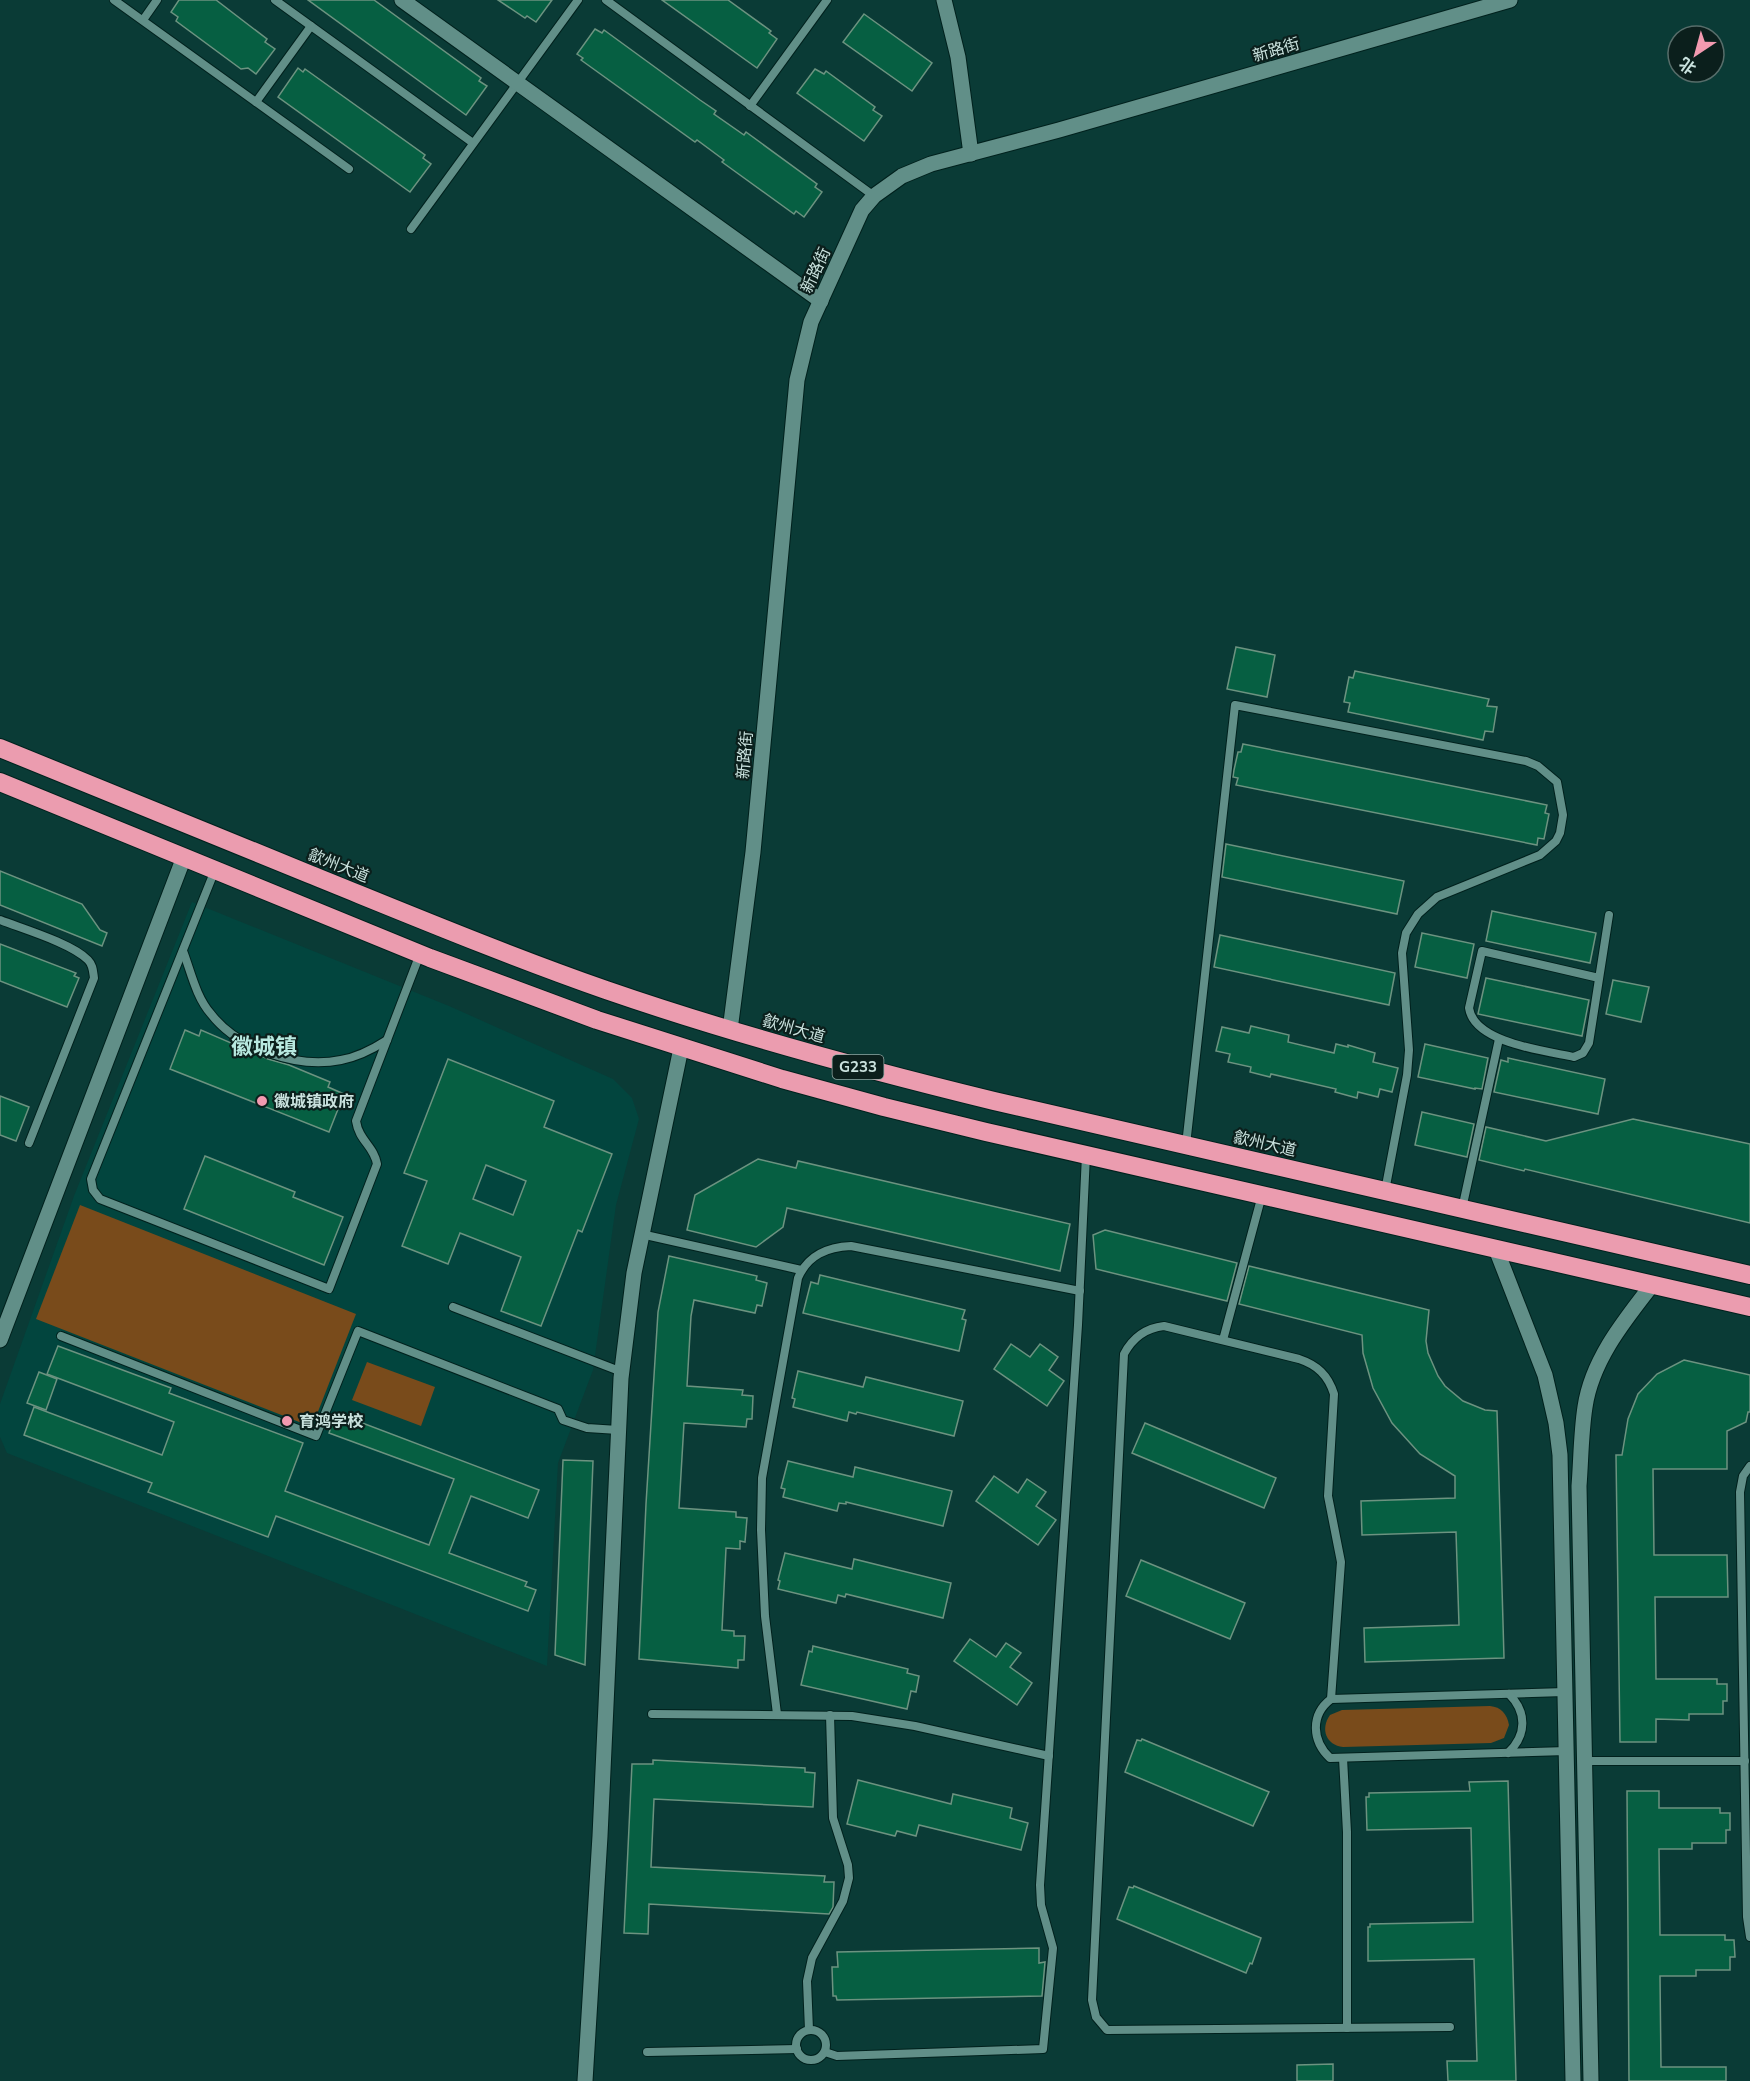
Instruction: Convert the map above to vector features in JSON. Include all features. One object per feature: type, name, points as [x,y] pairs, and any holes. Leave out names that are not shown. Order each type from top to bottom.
[{"type":"highway","name":"歙州大道","points":[[0,748],[473,940],[607,990],[730,1030],[892,1076],[1750,1275]]},
{"type":"highway","name":"G233","points":[[0,782],[420,954],[513,990],[681,1048],[884,1107],[1750,1307]]},
{"type":"street","points":[[402,0],[821,301]]},
{"type":"street","points":[[944,0],[958,57],[971,154]]},
{"type":"street","name":"新路街","points":[[730,1030],[753,852],[797,380],[811,322],[862,210],[874,196],[895,180],[916,169],[1510,0]]},
{"type":"street","points":[[0,1340],[184,857]]},
{"type":"street","points":[[585,2081],[600,1836],[618,1430],[626,1328],[641,1234],[681,1048]]},
{"type":"street","points":[[1496,1249],[1545,1375],[1556,1423],[1561,1487],[1573,2081]]},
{"type":"street","points":[[1591,2081],[1579,1486],[1585,1406],[1609,1345],[1621,1325],[1652,1285]]},
{"type":"lane","points":[[114,0],[349,169]]},
{"type":"lane","points":[[142,21],[157,0]]},
{"type":"lane","points":[[276,0],[473,143]]},
{"type":"lane","points":[[411,229],[578,0]]},
{"type":"lane","points":[[606,0],[874,196]]},
{"type":"lane","points":[[750,106],[827,0]]},
{"type":"lane","points":[[256,102],[311,26]]},
{"type":"lane","points":[[1186,1145],[1235,705],[1526,761],[1538,766],[1557,782],[1563,815],[1556,841],[1540,855],[1437,897],[1418,914],[1406,933],[1402,953],[1409,1050],[1407,1075],[1385,1191]]},
{"type":"lane","points":[[216,870],[91,1179],[93,1190],[100,1199],[329,1289],[377,1164],[376,1154],[360,1137],[356,1121],[420,954]]},
{"type":"lane","points":[[1599,978],[1482,951],[1469,1008],[1470,1014],[1479,1027],[1499,1039],[1574,1058],[1579,1056],[1589,1043],[1609,915]]},
{"type":"lane","points":[[0,920],[72,949],[88,960],[93,968],[94,978],[29,1143]]},
{"type":"lane","points":[[183,951],[198,992],[212,1016],[238,1037],[266,1052],[303,1062],[340,1061],[357,1056],[387,1039]]},
{"type":"lane","points":[[1462,1209],[1499,1039]]},
{"type":"lane","points":[[825,2052],[837,2056],[1043,2049],[1053,1948],[1041,1905],[1040,1885],[1080,1291],[1086,1155]]},
{"type":"lane","points":[[1223,1340],[1262,1195]]},
{"type":"lane","points":[[641,1234],[801,1270]]},
{"type":"lane","points":[[777,1714],[765,1616],[761,1530],[762,1478],[801,1270],[813,1257],[822,1252],[832,1248],[851,1246],[1080,1291]]},
{"type":"lane","points":[[453,1307],[622,1372]]},
{"type":"lane","points":[[1450,2027],[1107,2030],[1096,2017],[1093,2009],[1124,1354],[1134,1339],[1141,1333],[1164,1326],[1310,1363],[1327,1377],[1334,1394],[1328,1496],[1341,1562],[1331,1699],[1320,1711],[1316,1736],[1330,1758],[1567,1751]]},
{"type":"lane","points":[[61,1336],[316,1436],[358,1331],[558,1409],[563,1420],[587,1428],[618,1430]]},
{"type":"lane","points":[[1750,1466],[1743,1476],[1740,1492],[1747,1917],[1750,1937]]},
{"type":"lane","points":[[1331,1699],[1565,1692]]},
{"type":"lane","points":[[1508,1753],[1520,1738],[1523,1719],[1516,1701],[1509,1694]]},
{"type":"lane","points":[[652,1714],[830,1715],[874,1719],[1049,1756]]},
{"type":"lane","points":[[809,2030],[807,1981],[812,1958],[843,1901],[849,1878],[848,1865],[833,1818],[830,1715]]},
{"type":"lane","points":[[1343,1758],[1347,1832],[1347,2028]]},
{"type":"lane","points":[[1585,1761],[1745,1761]]},
{"type":"lane","points":[[809,2030],[821,2034],[825,2039],[825,2052],[821,2057],[811,2061],[801,2056],[796,2049],[798,2037],[809,2030]]},
{"type":"lane","points":[[647,2052],[796,2049]]},
{"type":"shaded area","points":[[192,902],[449,1006],[613,1079],[632,1098],[639,1119],[616,1205],[593,1370],[558,1463],[547,1666],[7,1453],[0,1437],[0,1404],[74,1196]]},
{"type":"shaded area","points":[[80,1205],[356,1314],[312,1427],[36,1319]]},
{"type":"shaded area","points":[[367,1362],[435,1387],[421,1426],[352,1400]]},
{"type":"shaded area","points":[[1490,1706],[1503,1712],[1509,1725],[1504,1738],[1491,1743],[1343,1747],[1332,1743],[1325,1731],[1330,1715],[1342,1710]]},
{"type":"building","points":[[179,0],[216,0],[267,39],[265,42],[275,49],[256,74],[248,68],[241,69],[176,21],[178,17],[171,12]]},
{"type":"building","points":[[308,0],[374,0],[481,78],[479,81],[487,86],[466,115]]},
{"type":"building","points":[[498,0],[552,0],[536,22],[527,16],[525,18]]},
{"type":"building","points":[[662,0],[728,0],[771,31],[769,33],[777,39],[757,68]]},
{"type":"building","points":[[864,14],[932,63],[912,91],[843,42]]},
{"type":"building","points":[[595,29],[602,33],[604,30],[716,111],[714,114],[744,135],[746,132],[817,184],[815,187],[822,192],[804,217],[796,211],[794,214],[722,162],[724,160],[697,140],[695,142],[581,60],[583,58],[577,54]]},
{"type":"building","points":[[298,68],[303,72],[305,69],[425,155],[423,158],[431,164],[410,192],[278,97]]},
{"type":"building","points":[[815,69],[824,74],[826,71],[875,107],[873,110],[882,116],[864,141],[797,93]]},
{"type":"building","points":[[1236,647],[1275,655],[1267,697],[1227,689]]},
{"type":"building","points":[[1355,671],[1489,699],[1487,706],[1497,707],[1493,732],[1485,731],[1483,740],[1348,712],[1350,703],[1344,702],[1349,677],[1353,678]]},
{"type":"building","points":[[1243,744],[1547,805],[1545,813],[1549,814],[1544,839],[1538,838],[1537,845],[1236,785],[1238,778],[1233,777],[1234,770],[1238,752],[1241,752]]},
{"type":"building","points":[[1226,844],[1404,881],[1397,914],[1222,877]]},
{"type":"building","points":[[0,871],[82,904],[100,930],[107,933],[102,946],[0,905]]},
{"type":"building","points":[[1492,911],[1596,933],[1590,963],[1486,941]]},
{"type":"building","points":[[1422,933],[1474,944],[1467,978],[1415,967]]},
{"type":"building","points":[[1220,935],[1395,973],[1389,1005],[1214,967]]},
{"type":"building","points":[[0,944],[76,973],[74,976],[79,978],[67,1007],[0,981]]},
{"type":"building","points":[[1486,978],[1589,1000],[1582,1036],[1478,1014]]},
{"type":"building","points":[[1613,980],[1649,987],[1641,1022],[1606,1014]]},
{"type":"building","points":[[1251,1026],[1289,1035],[1288,1042],[1334,1053],[1336,1044],[1375,1053],[1373,1062],[1398,1068],[1392,1092],[1380,1089],[1378,1097],[1358,1092],[1357,1098],[1335,1092],[1336,1089],[1271,1074],[1270,1077],[1250,1072],[1251,1067],[1228,1062],[1230,1054],[1216,1051],[1222,1027],[1249,1033]]},
{"type":"building","points":[[185,1030],[199,1036],[201,1030],[268,1059],[330,1082],[328,1087],[344,1094],[329,1132],[170,1069]]},
{"type":"building","points":[[1425,1044],[1488,1058],[1482,1089],[1418,1077]]},
{"type":"building","points":[[1508,1058],[1605,1079],[1598,1114],[1494,1092],[1501,1060],[1508,1062]]},
{"type":"building","points":[[448,1059],[554,1101],[544,1127],[612,1154],[582,1232],[578,1230],[541,1326],[501,1311],[521,1257],[460,1233],[448,1264],[402,1246],[427,1181],[404,1173]],"holes":[[[486,1165],[526,1181],[513,1215],[473,1199]]]},
{"type":"building","points":[[0,1096],[29,1107],[16,1141],[0,1135]]},
{"type":"building","points":[[1422,1112],[1474,1124],[1467,1157],[1415,1145]]},
{"type":"building","points":[[1633,1119],[1750,1144],[1750,1223],[1479,1160],[1486,1127],[1546,1141]]},
{"type":"building","points":[[205,1156],[295,1192],[293,1197],[343,1217],[324,1265],[184,1209]]},
{"type":"building","points":[[758,1159],[796,1168],[798,1161],[1070,1224],[1060,1271],[787,1208],[783,1227],[756,1247],[687,1230],[695,1195]]},
{"type":"building","points":[[1105,1230],[1237,1263],[1227,1301],[1096,1269],[1093,1235]]},
{"type":"building","points":[[669,1256],[757,1276],[756,1280],[767,1283],[762,1306],[757,1305],[755,1313],[694,1300],[691,1316],[687,1386],[743,1390],[742,1395],[753,1396],[752,1419],[747,1419],[746,1427],[684,1423],[679,1508],[736,1512],[736,1517],[747,1518],[745,1542],[740,1541],[740,1549],[726,1548],[722,1630],[734,1631],[734,1636],[745,1636],[744,1660],[738,1660],[738,1668],[639,1659],[658,1312]]},
{"type":"building","points":[[1249,1266],[1429,1310],[1426,1341],[1428,1353],[1438,1376],[1445,1386],[1463,1401],[1485,1410],[1497,1411],[1504,1658],[1365,1662],[1364,1628],[1459,1625],[1456,1532],[1362,1535],[1361,1501],[1455,1498],[1455,1476],[1420,1454],[1392,1423],[1373,1388],[1363,1353],[1362,1335],[1239,1304]]},
{"type":"building","points":[[820,1275],[965,1310],[962,1319],[966,1320],[959,1351],[803,1313],[811,1282],[818,1284]]},
{"type":"building","points":[[1011,1344],[1030,1357],[1040,1344],[1058,1357],[1049,1370],[1064,1381],[1047,1406],[994,1369]]},
{"type":"building","points":[[58,1346],[171,1388],[169,1393],[303,1443],[285,1491],[429,1545],[454,1479],[329,1433],[336,1413],[539,1490],[528,1518],[471,1496],[449,1553],[527,1582],[525,1586],[536,1590],[528,1611],[276,1516],[268,1537],[148,1492],[152,1483],[24,1435],[34,1407],[162,1455],[174,1422],[47,1374]]},
{"type":"building","points":[[1684,1360],[1750,1375],[1750,1412],[1748,1412],[1746,1422],[1727,1431],[1727,1469],[1653,1469],[1654,1555],[1727,1555],[1728,1597],[1655,1597],[1656,1679],[1717,1679],[1717,1684],[1727,1684],[1727,1701],[1723,1701],[1723,1714],[1689,1714],[1689,1720],[1656,1719],[1656,1742],[1620,1742],[1616,1455],[1622,1455],[1628,1419],[1638,1394],[1657,1374]]},
{"type":"building","points":[[798,1371],[863,1387],[866,1377],[963,1401],[954,1436],[857,1412],[856,1414],[849,1412],[847,1421],[793,1407],[795,1399],[792,1398]]},
{"type":"building","points":[[39,1372],[57,1379],[46,1410],[27,1403]]},
{"type":"building","points":[[1145,1423],[1276,1478],[1264,1508],[1132,1453]]},
{"type":"building","points":[[563,1460],[593,1461],[585,1665],[555,1655]]},
{"type":"building","points":[[788,1461],[853,1477],[855,1467],[952,1491],[943,1526],[846,1502],[846,1504],[839,1503],[837,1511],[783,1497],[785,1489],[781,1488]]},
{"type":"building","points":[[994,1476],[1018,1493],[1027,1479],[1046,1492],[1036,1506],[1056,1520],[1038,1545],[976,1501]]},
{"type":"building","points":[[785,1553],[852,1569],[854,1559],[951,1583],[943,1618],[846,1594],[845,1597],[838,1595],[836,1603],[778,1589]]},
{"type":"building","points":[[1141,1560],[1245,1603],[1230,1639],[1126,1596]]},
{"type":"building","points":[[970,1639],[996,1657],[1006,1643],[1021,1653],[1010,1667],[1032,1683],[1017,1705],[954,1661]]},
{"type":"building","points":[[813,1646],[908,1669],[907,1673],[919,1676],[916,1692],[911,1691],[907,1709],[801,1685],[809,1651],[812,1652]]},
{"type":"building","points":[[1142,1739],[1269,1792],[1253,1826],[1125,1772],[1137,1740]]},
{"type":"building","points":[[653,1760],[805,1768],[805,1772],[815,1773],[813,1807],[654,1799],[651,1867],[825,1876],[824,1882],[834,1882],[833,1907],[829,1914],[649,1904],[648,1934],[624,1933],[632,1764],[653,1764]]},
{"type":"building","points":[[858,1780],[951,1804],[953,1794],[1012,1808],[1010,1818],[1028,1823],[1021,1850],[919,1825],[916,1836],[897,1831],[895,1836],[847,1824]]},
{"type":"building","points":[[1508,1781],[1516,2081],[1448,2081],[1447,2061],[1477,2061],[1474,1959],[1368,1961],[1368,1927],[1370,1924],[1473,1922],[1471,1828],[1367,1830],[1366,1797],[1369,1797],[1369,1793],[1470,1791],[1469,1782]]},
{"type":"building","points":[[1627,1791],[1659,1791],[1659,1808],[1720,1808],[1720,1813],[1730,1813],[1730,1830],[1726,1830],[1726,1843],[1692,1843],[1692,1849],[1659,1849],[1660,1935],[1725,1935],[1725,1940],[1734,1940],[1735,1957],[1730,1957],[1730,1970],[1696,1970],[1696,1976],[1660,1976],[1661,2067],[1726,2067],[1726,2081],[1629,2081]]},
{"type":"building","points":[[1134,1886],[1261,1938],[1252,1964],[1250,1963],[1246,1973],[1117,1919],[1129,1887]]},
{"type":"building","points":[[1039,1948],[1039,1963],[1045,1962],[1042,1996],[837,2000],[836,1996],[833,1996],[832,1967],[838,1967],[837,1952]]},
{"type":"building","points":[[1333,2064],[1333,2081],[1297,2081],[1297,2065]]},
{"type":"place","name":"徽城镇政府","points":[[262,1101]]},
{"type":"place","name":"育鸿学校","points":[[287,1421]]},
{"type":"district","name":"徽城镇","points":[[264,1046]]}]
